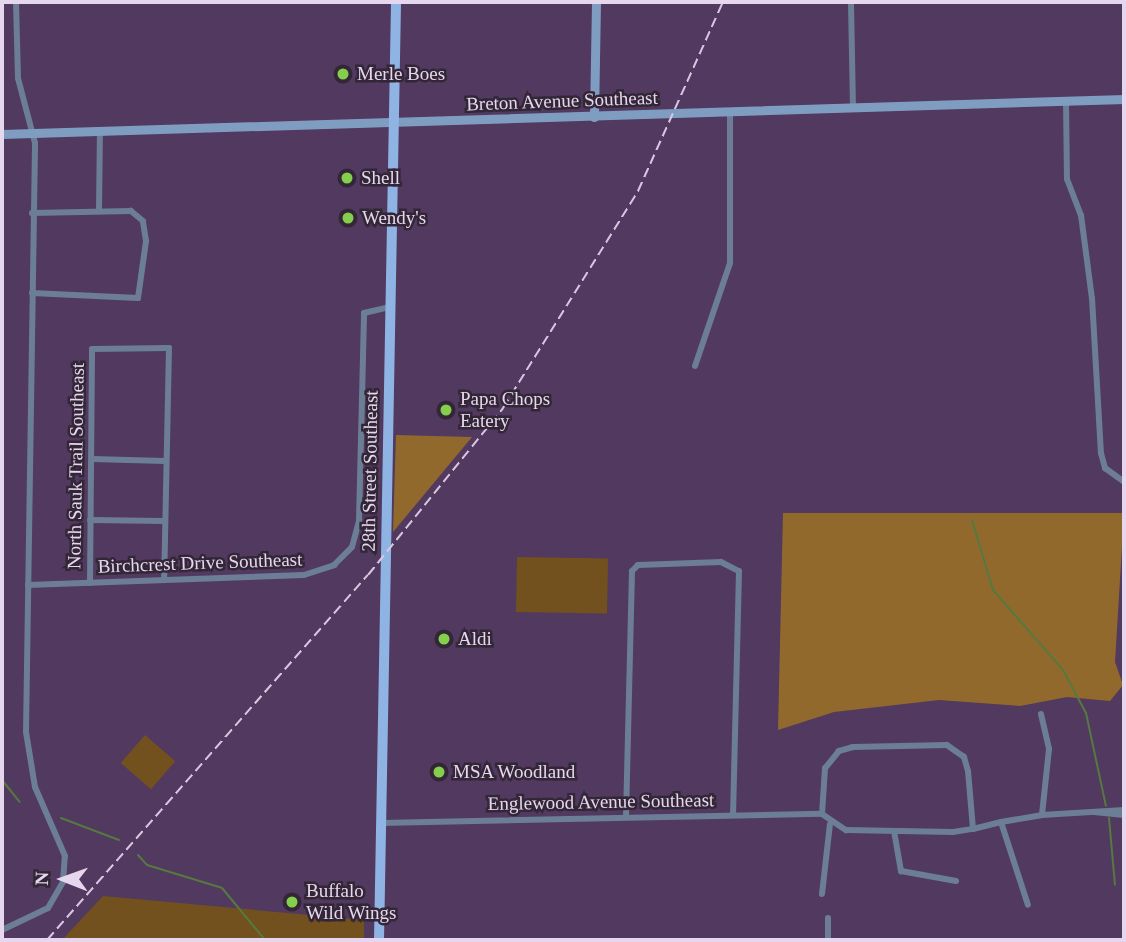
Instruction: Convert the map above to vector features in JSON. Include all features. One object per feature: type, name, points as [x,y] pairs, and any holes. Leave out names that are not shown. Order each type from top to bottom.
[{"type":"main road","name":"28th Street Southeast","points":[[379,940],[396,2]]},
{"type":"main road","points":[[594,117],[596,2]]},
{"type":"main road","name":"Breton Avenue Southeast","points":[[2,134],[393,124],[1124,99]]},
{"type":"street","points":[[2,930],[42,914],[64,874],[61,841],[28,757],[33,134],[18,78],[16,2]]},
{"type":"street","points":[[851,3],[853,109]]},
{"type":"street","points":[[1066,101],[1067,178],[1081,215],[1093,298],[1101,453],[1105,468],[1124,482]]},
{"type":"street","points":[[695,366],[730,263],[730,113]]},
{"type":"street","points":[[99,209],[100,132]]},
{"type":"street","points":[[32,213],[99,209],[138,214],[146,231],[138,298],[32,293]]},
{"type":"street","name":"Birchcrest Drive Southeast","points":[[28,585],[315,574],[347,554],[359,520],[364,313],[391,307]]},
{"type":"street","name":"North Sauk Trail Southeast","points":[[90,583],[92,349],[169,348],[165,461]]},
{"type":"street","points":[[92,459],[165,461],[164,580]]},
{"type":"street","points":[[90,520],[164,521]]},
{"type":"street","points":[[626,817],[630,578],[634,568],[644,565],[721,562],[740,571],[733,814]]},
{"type":"street","points":[[1041,714],[1049,749],[1042,815]]},
{"type":"street","points":[[973,828],[968,771],[964,757],[947,745],[839,751],[820,781],[822,814],[830,824],[846,830],[973,828],[1042,815],[1089,811],[1124,812]]},
{"type":"street","name":"Englewood Avenue Southeast","points":[[381,823],[822,814]]},
{"type":"street","points":[[1000,822],[1028,905]]},
{"type":"street","points":[[822,894],[830,824]]},
{"type":"street","points":[[894,831],[901,871],[956,881]]},
{"type":"street","points":[[828,918],[828,940]]},
{"type":"shaded area","points":[[396,435],[472,437],[393,532]]},
{"type":"shaded area","points":[[783,513],[1124,513],[1115,662],[1123,685],[1110,701],[1067,697],[1020,706],[939,700],[834,712],[778,730]]},
{"type":"shaded area","points":[[517,557],[608,559],[607,614],[516,612]]},
{"type":"shaded area","points":[[145,735],[175,761],[151,789],[121,763]]},
{"type":"shaded area","points":[[103,896],[364,920],[364,940],[62,940]]},
{"type":"waterway","points":[[972,520],[993,590],[1063,670],[1086,713],[1106,806]]},
{"type":"waterway","points":[[2,780],[20,802]]},
{"type":"waterway","points":[[61,818],[119,840]]},
{"type":"waterway","points":[[1109,818],[1115,885]]},
{"type":"waterway","points":[[138,855],[147,865],[222,888],[265,940]]},
{"type":"railway","points":[[47,940],[368,575],[503,408],[638,191],[723,2]]},
{"type":"place","name":"Merle Boes","points":[[343,74]]},
{"type":"place","name":"Shell","points":[[347,178]]},
{"type":"place","name":"Wendy's","points":[[348,218]]},
{"type":"place","name":"Papa Chops Eatery","points":[[446,410]]},
{"type":"place","name":"Aldi","points":[[444,639]]},
{"type":"place","name":"MSA Woodland","points":[[439,772]]},
{"type":"place","name":"Buffalo Wild Wings","points":[[292,902]]}]
